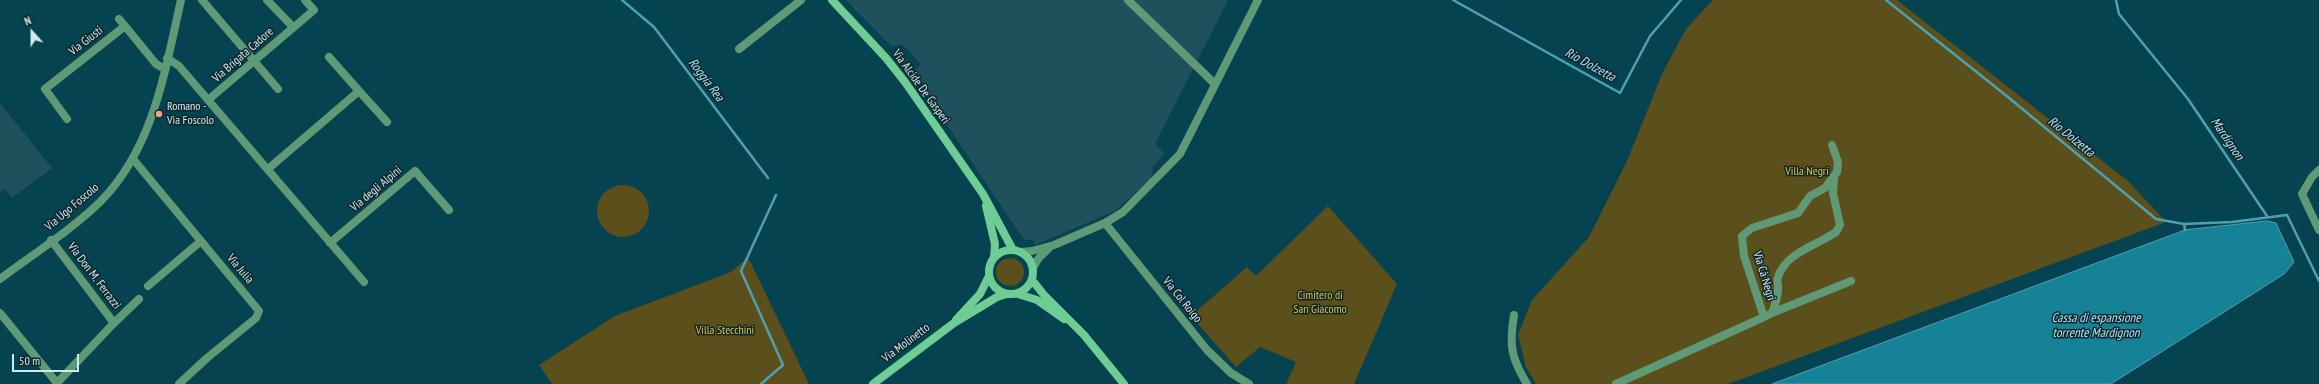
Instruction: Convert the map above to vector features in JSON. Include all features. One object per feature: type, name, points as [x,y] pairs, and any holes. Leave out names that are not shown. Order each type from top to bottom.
[{"type":"main road","name":"Via Alcide De Gasperi","points":[[832,0],[886,58],[905,82],[983,194],[1017,251]]},
{"type":"main road","name":"Via Alcide De Gasperi","points":[[983,194],[995,244],[994,258]]},
{"type":"main road","points":[[1018,294],[1029,286],[1032,280],[1033,268],[1031,261],[1017,251],[999,253],[991,263],[989,276],[995,288],[1007,294],[1018,294],[1037,300],[1078,329]]},
{"type":"main road","name":"Via Molinetto","points":[[954,323],[980,294],[989,276]]},
{"type":"main road","points":[[1032,280],[1044,295],[1078,329],[1124,384]]},
{"type":"main road","name":"Via Molinetto","points":[[873,384],[954,323],[997,297],[1007,294]]},
{"type":"street","name":"Via Ugo Foscolo","points":[[0,279],[100,202],[133,159],[152,117],[181,0]]},
{"type":"street","points":[[202,0],[278,89]]},
{"type":"street","name":"Via Brigata Cadore","points":[[267,0],[293,27]]},
{"type":"street","name":"Via Brigata Cadore","points":[[208,100],[314,10],[305,0]]},
{"type":"street","points":[[739,49],[801,0]]},
{"type":"street","points":[[1128,0],[1214,84]]},
{"type":"street","points":[[1017,251],[1051,246],[1105,223],[1123,212],[1180,154],[1214,84],[1258,0]]},
{"type":"street","points":[[119,19],[156,64],[165,69]]},
{"type":"street","name":"Via Giusti","points":[[67,119],[45,89],[125,26]]},
{"type":"street","points":[[329,57],[387,122]]},
{"type":"street","points":[[167,58],[179,66],[364,282]]},
{"type":"street","points":[[268,169],[359,91]]},
{"type":"street","name":"Via Cà Negri","points":[[1616,384],[1768,315],[1777,300],[1779,287],[1777,279],[1780,271],[1797,254],[1836,232],[1840,225],[1833,193],[1834,179],[1838,162],[1832,145]]},
{"type":"street","name":"Via Julia","points":[[133,159],[259,311],[256,318],[207,358],[179,384]]},
{"type":"street","points":[[2319,170],[2312,176],[2302,194],[2319,230]]},
{"type":"street","name":"Via degli Alpini","points":[[330,243],[416,171],[449,210]]},
{"type":"street","name":"Via Cà Negri","points":[[1768,315],[1744,256],[1742,236],[1752,228],[1798,213],[1810,196],[1825,188],[1834,179]]},
{"type":"street","name":"Via Col Roigo","points":[[1105,223],[1207,350],[1231,373],[1249,384]]},
{"type":"street","name":"Via Don M. Ferrazzi","points":[[0,313],[57,383],[114,323],[51,240]]},
{"type":"street","points":[[148,286],[201,241]]},
{"type":"street","points":[[1033,268],[1038,259],[1051,246]]},
{"type":"street","points":[[1768,315],[1851,281]]},
{"type":"street","points":[[114,323],[138,299]]},
{"type":"street","points":[[1514,315],[1510,337],[1514,358],[1526,384]]},
{"type":"shaded area","points":[[846,0],[1228,0],[1155,144],[1165,154],[1153,166],[1152,177],[1115,211],[1035,245],[1033,240],[1025,240],[1022,237],[925,92],[927,89],[915,70],[921,64],[902,44],[892,47]]},
{"type":"shaded area","points":[[0,103],[52,168],[12,198],[5,189],[0,192]]},
{"type":"green space","name":"Villa Negri","points":[[1713,0],[1897,0],[2128,181],[2166,222],[1728,384],[1536,384],[1526,367],[1518,335],[1532,300],[1589,237],[1627,161],[1662,74],[1686,29]]},
{"type":"green space","points":[[623,185],[633,187],[641,193],[647,201],[649,211],[647,221],[641,229],[633,235],[623,237],[613,235],[605,229],[599,221],[597,211],[599,201],[605,193],[613,187]]},
{"type":"green space","name":"Cimitero di San Giacomo","points":[[1328,206],[1397,284],[1354,384],[1286,384],[1296,362],[1260,347],[1236,367],[1191,316],[1247,267],[1256,276]]},
{"type":"green space","name":"Villa Stecchini","points":[[748,257],[809,384],[552,384],[539,365],[615,316],[731,272]]},
{"type":"green space","points":[[1010,258],[1020,262],[1024,272],[1020,282],[1010,286],[1000,282],[996,272],[1000,262]]},
{"type":"water","name":"Cassa di espansione torrente Mardignon","points":[[2267,221],[2276,223],[2294,262],[2284,274],[2111,384],[1772,384],[2185,230]]},
{"type":"waterway","name":"Roggia Rea","points":[[622,0],[654,27],[768,178]]},
{"type":"waterway","name":"Rio Dolzetta","points":[[1453,0],[1620,93],[1650,36],[1681,0]]},
{"type":"waterway","name":"Rio Dolzetta","points":[[1886,0],[2003,93],[2156,219],[2184,224],[2232,222],[2287,215],[2319,281]]},
{"type":"waterway","name":"Mardignon","points":[[2116,0],[2119,14],[2188,99],[2267,216]]},
{"type":"waterway","name":"Roggia Rea","points":[[761,384],[783,365],[741,271],[776,195]]},
{"type":"waterway","name":"Rio Dolzetta","points":[[2184,224],[2185,230]]},
{"type":"place","name":"Romano - Via Foscolo","points":[[159,114]]}]
